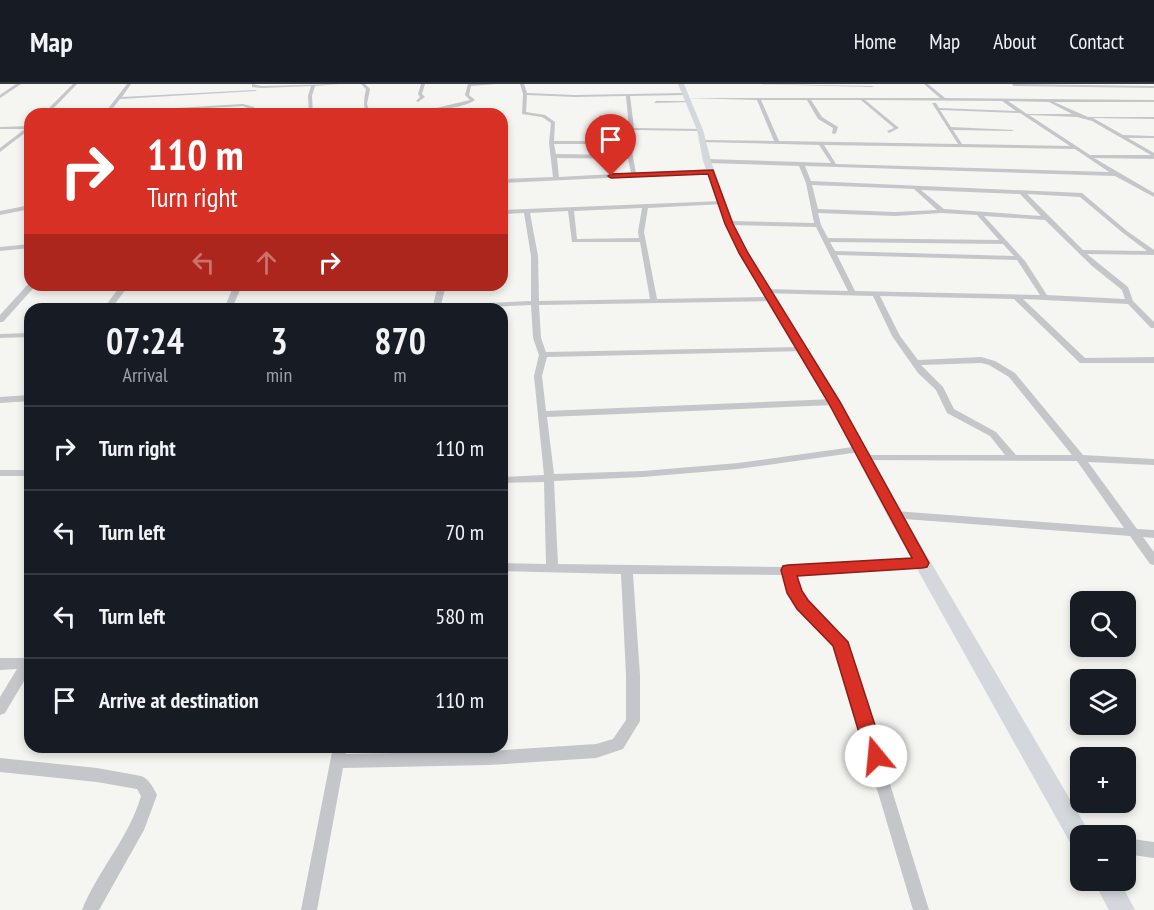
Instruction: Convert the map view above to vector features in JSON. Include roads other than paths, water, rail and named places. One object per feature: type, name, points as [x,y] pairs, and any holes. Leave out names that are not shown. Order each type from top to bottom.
[{"type":"street","points":[[1,96],[19,84]]},
{"type":"street","points":[[51,108],[75,84]]},
{"type":"street","points":[[111,108],[129,84]]},
{"type":"street","points":[[254,84],[253,86],[262,87],[338,84]]},
{"type":"street","points":[[363,84],[368,89],[366,108]]},
{"type":"street","points":[[418,101],[423,97],[420,94],[423,84]]},
{"type":"street","points":[[441,108],[473,100],[467,95],[470,84],[494,84]]},
{"type":"street","points":[[522,84],[525,94],[524,113],[543,116],[553,122],[551,143],[556,179]]},
{"type":"street","points":[[757,84],[848,85],[877,90],[871,85]]},
{"type":"street","points":[[926,84],[933,84]]},
{"type":"street","points":[[926,84],[943,99]]},
{"type":"street","points":[[1014,84],[1154,87]]},
{"type":"street","points":[[1014,84],[1021,90]]},
{"type":"street","points":[[1137,84],[1143,87]]},
{"type":"street","points":[[311,108],[310,96],[313,85]]},
{"type":"street","points":[[243,105],[255,91],[262,87]]},
{"type":"street","points":[[1105,87],[1114,91]]},
{"type":"street","points":[[190,95],[194,89]]},
{"type":"street","points":[[119,98],[255,91]]},
{"type":"street","points":[[525,94],[685,95],[759,100],[1154,101]]},
{"type":"street","points":[[1029,94],[1036,99]]},
{"type":"street","points":[[653,102],[685,95]]},
{"type":"street","points":[[685,95],[701,135],[729,224],[768,295],[834,402],[922,563],[1073,825]]},
{"type":"street","points":[[882,95],[887,99]]},
{"type":"street","points":[[628,96],[632,129],[629,133],[630,157],[634,175]]},
{"type":"street","points":[[1124,96],[1134,100]]},
{"type":"street","points":[[1001,99],[1116,174],[1154,195]]},
{"type":"street","points":[[759,100],[777,142]]},
{"type":"street","points":[[809,100],[820,118],[836,127],[834,133]]},
{"type":"street","points":[[932,100],[960,144]]},
{"type":"street","points":[[1046,100],[1079,116]]},
{"type":"street","points":[[863,101],[897,128],[889,132]]},
{"type":"street","points":[[629,102],[641,102]]},
{"type":"street","points":[[197,108],[243,105],[252,108]]},
{"type":"street","points":[[936,109],[1021,112],[1040,116],[1154,118]]},
{"type":"street","points":[[601,116],[602,129],[632,129],[777,142],[1078,148]]},
{"type":"street","points":[[1086,117],[1154,155]]},
{"type":"street","points":[[1135,118],[1154,124]]},
{"type":"street","points":[[0,128],[24,127]]},
{"type":"street","points":[[950,128],[1012,130]]},
{"type":"street","points":[[0,150],[24,131]]},
{"type":"street","points":[[1120,136],[1154,137]]},
{"type":"street","points":[[551,143],[629,142]]},
{"type":"street","points":[[820,143],[834,164]]},
{"type":"street","points":[[1090,156],[1154,155]]},
{"type":"street","points":[[554,156],[630,157]]},
{"type":"street","points":[[801,163],[809,183],[818,225],[852,292]]},
{"type":"street","points":[[508,181],[634,175],[709,166],[801,163],[1116,174]]},
{"type":"street","points":[[809,183],[1086,197],[1125,232],[1153,253]]},
{"type":"street","points":[[915,187],[942,212]]},
{"type":"street","points":[[1021,192],[1081,252],[1125,289],[1131,302],[1154,326]]},
{"type":"street","points":[[508,212],[722,203]]},
{"type":"street","points":[[646,205],[641,227],[642,240],[654,301]]},
{"type":"street","points":[[0,213],[24,208]]},
{"type":"street","points":[[571,208],[573,241],[642,240]]},
{"type":"street","points":[[526,210],[532,232],[537,277],[535,303],[537,338],[543,355],[538,376],[549,478],[552,567]]},
{"type":"street","points":[[815,211],[885,214],[942,212],[1047,218]]},
{"type":"street","points":[[979,214],[1019,258],[1045,297]]},
{"type":"street","points":[[729,224],[818,225]]},
{"type":"street","points":[[826,240],[1005,242]]},
{"type":"street","points":[[0,249],[24,247]]},
{"type":"street","points":[[833,252],[1019,258]]},
{"type":"street","points":[[1081,252],[1153,253]]},
{"type":"street","points":[[0,320],[27,291]]},
{"type":"street","points":[[111,303],[120,291]]},
{"type":"street","points":[[508,304],[654,301],[852,292],[1045,297],[1131,302]]},
{"type":"street","points":[[875,293],[896,336],[916,363],[940,389],[952,413],[993,434],[1013,458]]},
{"type":"street","points":[[1016,296],[1083,361],[1154,360]]},
{"type":"street","points":[[518,303],[536,314]]},
{"type":"street","points":[[0,336],[24,335]]},
{"type":"street","points":[[543,355],[801,349]]},
{"type":"street","points":[[916,363],[981,360],[1004,370],[1016,379],[1080,458],[1137,534],[1154,561]]},
{"type":"street","points":[[0,400],[24,398]]},
{"type":"street","points":[[542,414],[834,402]]},
{"type":"street","points":[[508,480],[643,474],[862,453],[1154,462]]},
{"type":"street","points":[[2,476],[24,474]]},
{"type":"street","points":[[895,515],[1154,534]]},
{"type":"street","points":[[508,567],[788,570],[922,563]]},
{"type":"street","points":[[309,910],[339,754],[489,758],[596,751],[618,744],[633,721],[633,675],[627,570]]},
{"type":"street","points":[[788,570],[795,593],[802,604],[840,642],[921,910]]},
{"type":"street","points":[[0,664],[24,662]]},
{"type":"street","points":[[0,709],[24,669]]},
{"type":"street","points":[[0,765],[97,775],[141,783],[149,795],[145,816],[103,883],[90,910]]},
{"type":"street","points":[[1136,848],[1154,850]]},
{"type":"street","points":[[1112,891],[1123,910]]}]
